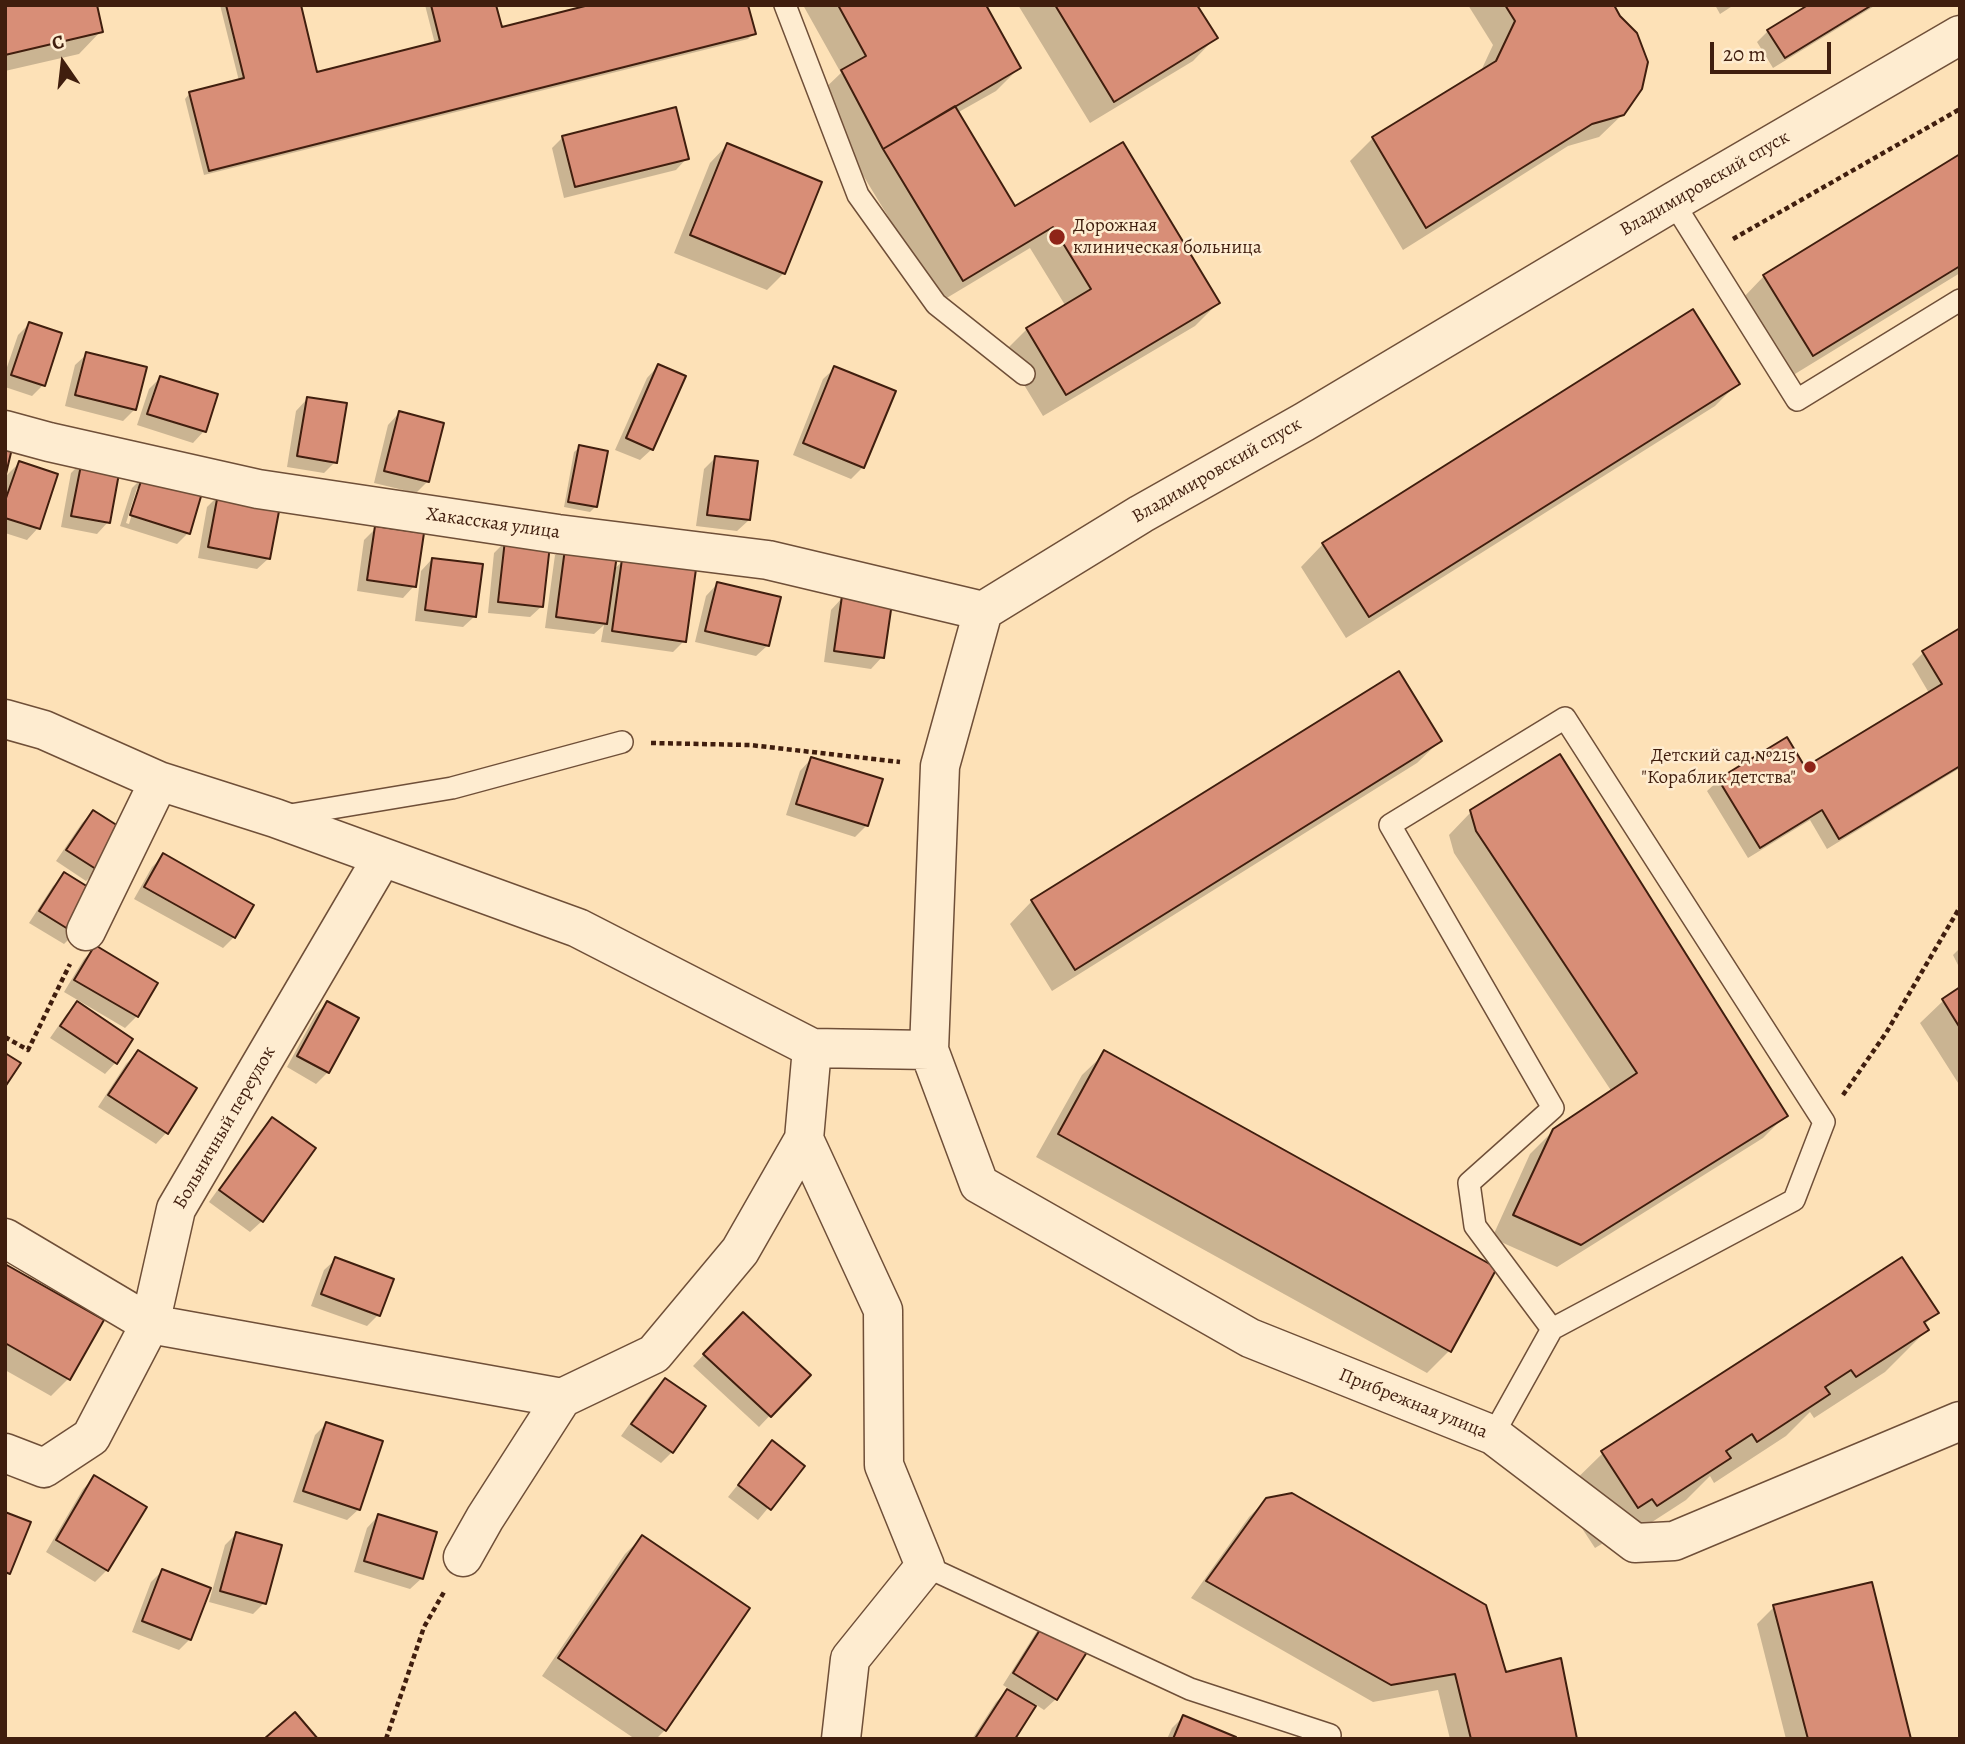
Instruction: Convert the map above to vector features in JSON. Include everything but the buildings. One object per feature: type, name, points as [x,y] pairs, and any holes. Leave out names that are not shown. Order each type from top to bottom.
[{"type":"street","name":"Владимировский спуск","points":[[983,611],[1141,514],[1304,422],[1960,35]]},
{"type":"street","name":"Хакасская улица","points":[[5,430],[258,489],[558,534],[768,560],[983,611]]},
{"type":"street","points":[[5,719],[44,730],[159,781],[275,818],[578,928],[812,1048],[929,1050],[940,766],[983,611]]},
{"type":"street","points":[[86,931],[159,781]]},
{"type":"street","name":"Больничный переулок","points":[[5,1452],[44,1468],[91,1437],[150,1324],[176,1209],[382,858]]},
{"type":"street","points":[[463,1557],[562,1398],[654,1354],[740,1251],[804,1139],[812,1048]]},
{"type":"street","name":"Прибрежная улица","points":[[929,1050],[979,1184],[1250,1338],[1493,1435],[1634,1543],[1674,1541],[1960,1421]]},
{"type":"street","points":[[804,1139],[883,1310],[884,1465],[925,1566],[850,1659],[841,1739]]},
{"type":"street","points":[[5,1238],[150,1324],[562,1398]]},
{"type":"lane","points":[[785,5],[858,195],[936,304],[1024,374]]},
{"type":"lane","points":[[1673,202],[1797,400],[1960,300]]},
{"type":"lane","points":[[1493,1435],[1552,1329],[1794,1200],[1824,1122],[1565,718],[1390,825],[1553,1108],[1469,1183],[1475,1226],[1552,1329]]},
{"type":"lane","points":[[275,818],[452,788],[622,742]]},
{"type":"lane","points":[[925,1566],[1190,1689],[1330,1735],[1329,1739]]},
{"type":"path","points":[[1706,255],[1960,108]]},
{"type":"path","points":[[622,742],[750,745],[940,766]]},
{"type":"path","points":[[1824,1122],[1886,1033],[1960,907]]},
{"type":"path","points":[[5,1037],[28,1050],[86,931]]},
{"type":"path","points":[[386,1739],[424,1627],[463,1557]]},
{"type":"place","name":"Дорожная клиническая больница","points":[[1057,237]]},
{"type":"place","name":"Детский сад №215 \"Кораблик детства\"","points":[[1810,767]]}]
